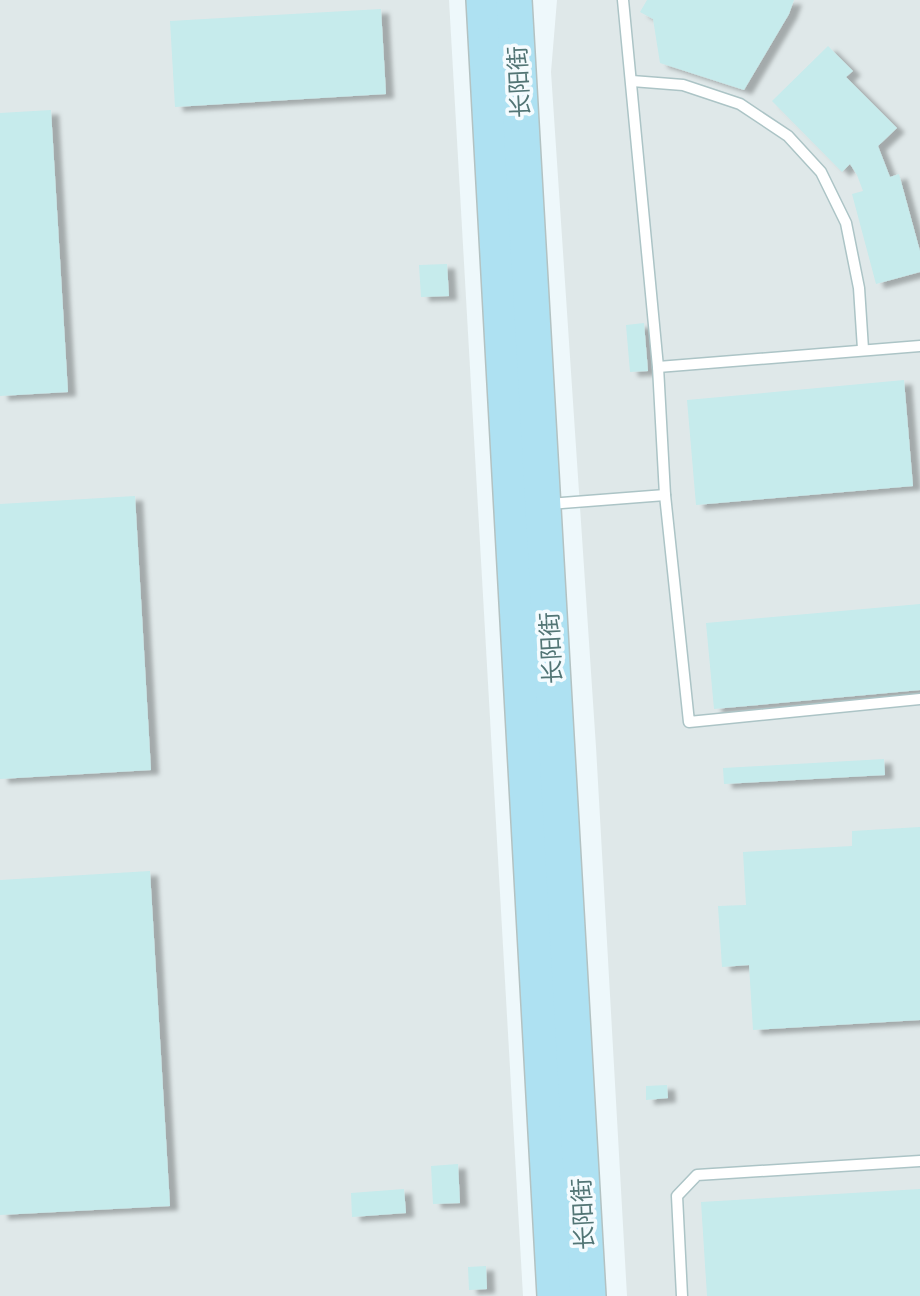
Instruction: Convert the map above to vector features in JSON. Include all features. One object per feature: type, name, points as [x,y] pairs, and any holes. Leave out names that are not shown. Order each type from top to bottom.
[{"type":"main road","name":"长阳街","points":[[484,0],[555,1296]]},
{"type":"main road","name":"长阳街","points":[[514,0],[588,1296]]},
{"type":"lane","points":[[623,0],[658,367],[665,495],[690,722],[920,699]]},
{"type":"lane","points":[[632,81],[683,85],[740,104],[788,136],[821,172],[846,223],[859,288],[863,349]]},
{"type":"lane","points":[[658,367],[920,346]]},
{"type":"lane","points":[[543,505],[665,495]]},
{"type":"lane","points":[[682,1296],[677,1196],[697,1175],[920,1161]]},
{"type":"shaded area","points":[[0,0],[449,0],[523,1296],[0,1296]]},
{"type":"shaded area","points":[[557,0],[920,0],[920,1296],[627,1296],[596,747],[551,72]]},
{"type":"building","points":[[647,0],[794,0],[789,14],[744,90],[660,63],[653,19],[640,12]]},
{"type":"building","points":[[381,9],[386,94],[175,107],[170,21]]},
{"type":"building","points":[[828,46],[853,71],[846,77],[897,128],[878,146],[890,177],[899,174],[920,251],[920,272],[876,284],[852,194],[863,191],[857,175],[850,164],[842,172],[772,101]]},
{"type":"building","points":[[51,110],[68,392],[0,396],[0,113]]},
{"type":"building","points":[[447,264],[449,296],[421,297],[419,265]]},
{"type":"building","points":[[644,323],[648,371],[630,372],[626,325]]},
{"type":"building","points":[[904,380],[913,486],[696,505],[687,400]]},
{"type":"building","points":[[135,496],[151,770],[0,779],[0,504]]},
{"type":"building","points":[[920,604],[920,690],[714,709],[706,623]]},
{"type":"building","points":[[884,759],[885,775],[724,784],[723,768]]},
{"type":"building","points":[[920,827],[920,1020],[753,1030],[749,965],[722,967],[718,906],[746,905],[743,852],[852,846],[852,831]]},
{"type":"building","points":[[150,871],[170,1206],[0,1215],[0,880]]},
{"type":"building","points":[[667,1085],[668,1098],[646,1100],[646,1086]]},
{"type":"building","points":[[458,1164],[460,1203],[433,1204],[431,1166]]},
{"type":"building","points":[[404,1189],[406,1213],[352,1217],[351,1193]]},
{"type":"building","points":[[920,1189],[920,1296],[707,1296],[701,1202]]},
{"type":"building","points":[[486,1266],[487,1289],[469,1290],[468,1267]]}]
